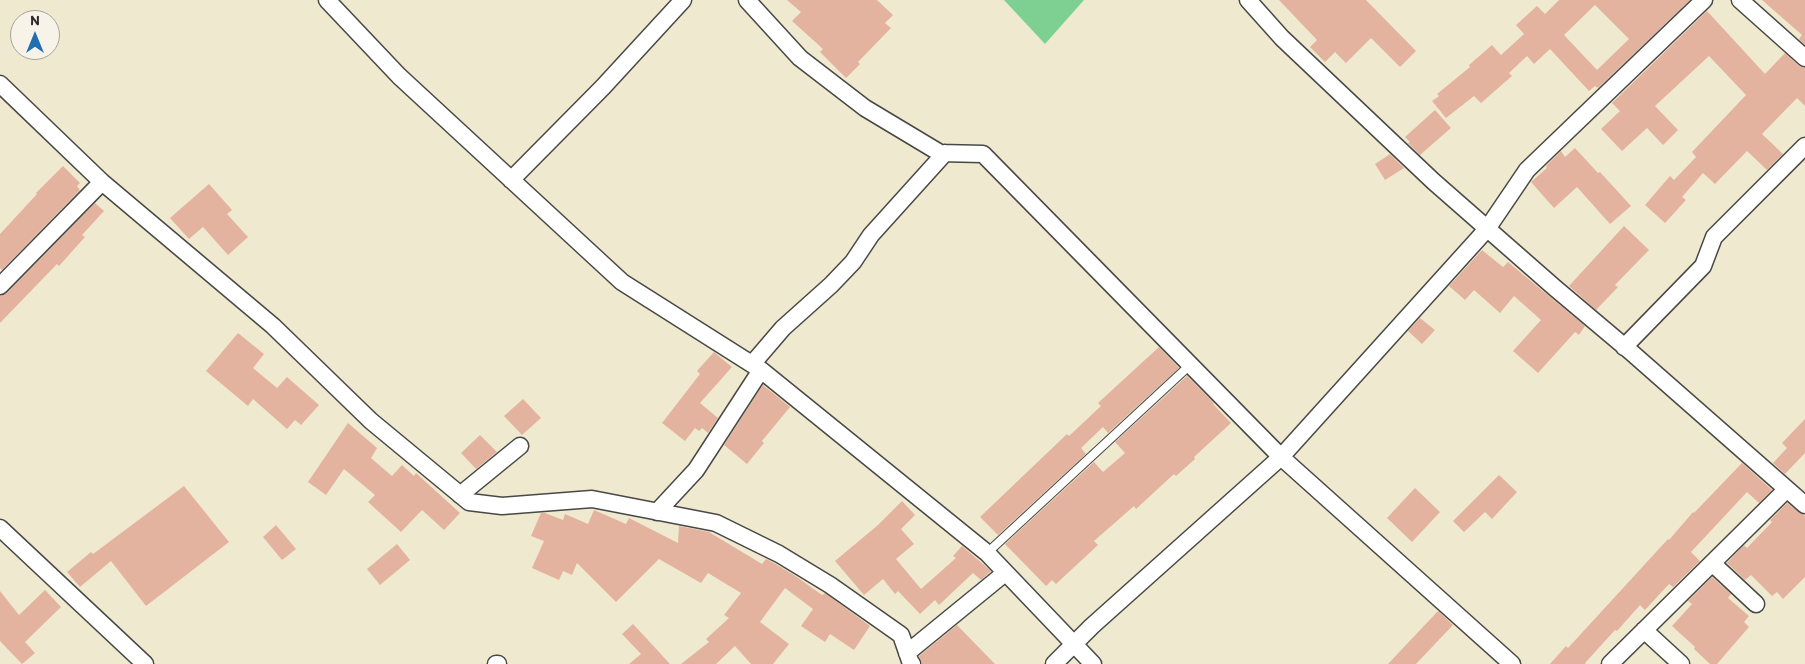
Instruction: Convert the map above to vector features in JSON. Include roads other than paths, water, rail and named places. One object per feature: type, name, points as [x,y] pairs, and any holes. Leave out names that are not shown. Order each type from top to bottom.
[{"type":"street","points":[[327,0],[399,76],[622,282],[757,366],[987,554],[1093,664]]},
{"type":"street","points":[[511,180],[603,87],[684,0]]},
{"type":"street","points":[[746,0],[800,58],[865,108],[940,153],[983,154],[1281,457],[1512,664]]},
{"type":"street","points":[[1248,0],[1282,38],[1383,136],[1805,506]]},
{"type":"street","points":[[1054,664],[1092,626],[1281,457],[1487,229],[1527,170],[1704,0]]},
{"type":"street","points":[[1740,0],[1805,58]]},
{"type":"street","points":[[0,84],[102,182],[273,326],[371,421],[469,502],[502,506],[592,499],[716,523],[779,554],[830,585],[902,635],[910,658],[1006,573]]},
{"type":"street","points":[[1624,347],[1703,266],[1714,237],[1805,146]]},
{"type":"street","points":[[657,512],[696,470],[757,366],[783,328],[831,285],[853,262],[870,235],[945,153]]},
{"type":"street","points":[[0,286],[102,182]]},
{"type":"street","points":[[460,495],[520,446]]},
{"type":"street","points":[[1610,664],[1787,490]]},
{"type":"street","points":[[0,528],[126,658],[144,664]]},
{"type":"street","points":[[1712,563],[1756,604]]},
{"type":"street","points":[[1644,630],[1681,664]]},
{"type":"lane","points":[[987,554],[1190,365]]}]
